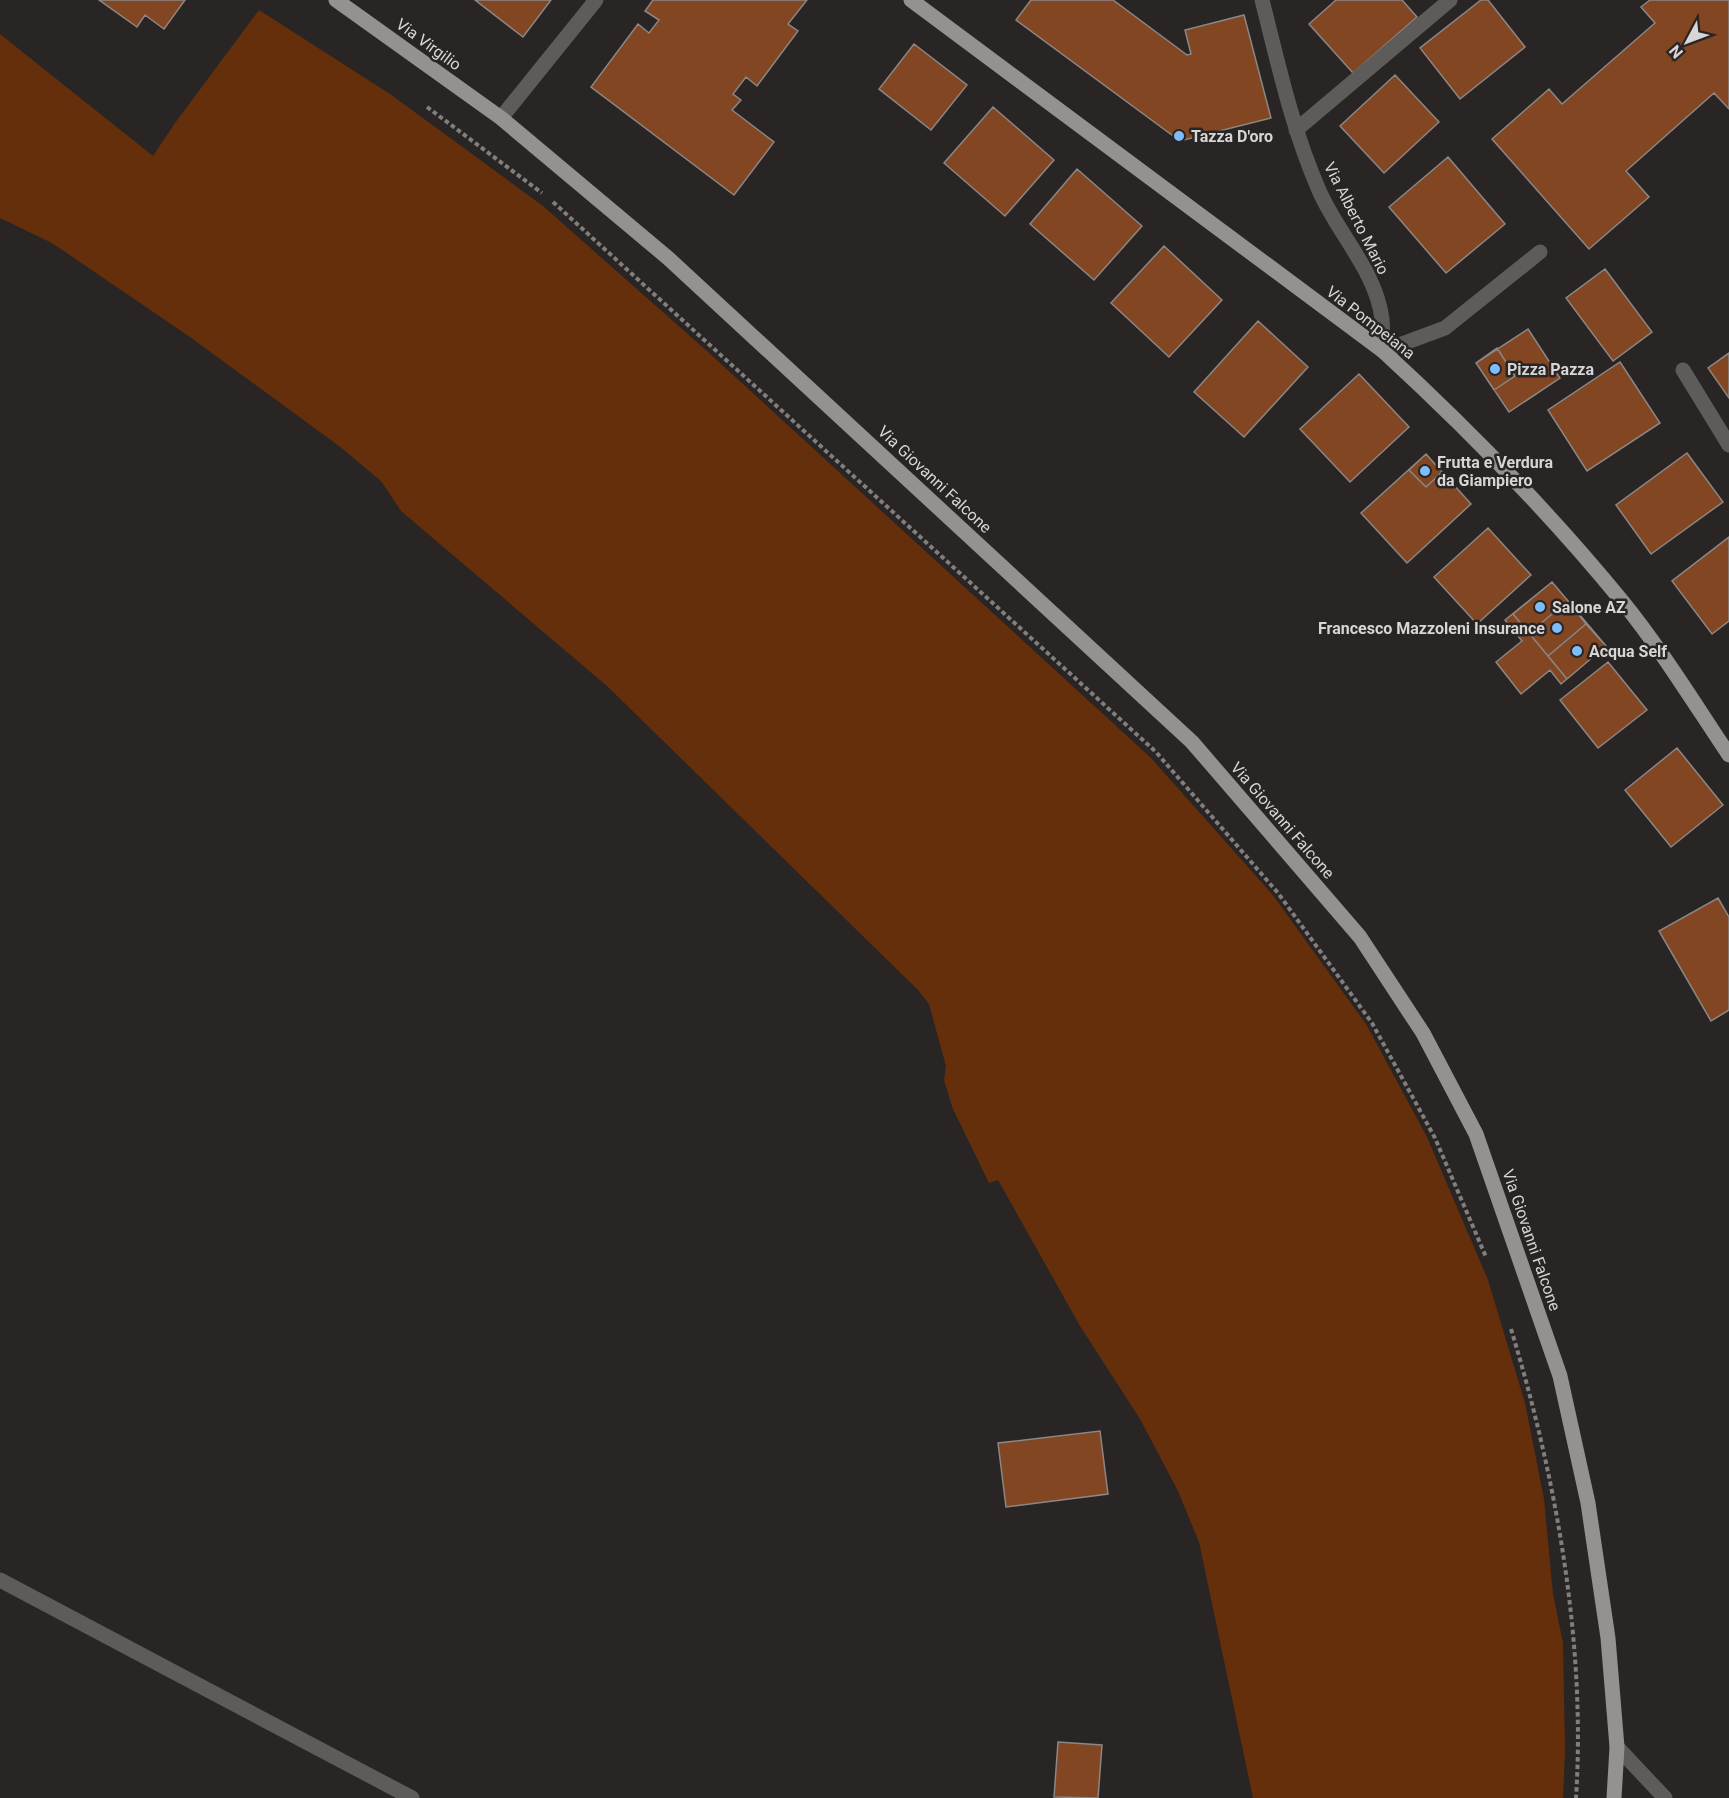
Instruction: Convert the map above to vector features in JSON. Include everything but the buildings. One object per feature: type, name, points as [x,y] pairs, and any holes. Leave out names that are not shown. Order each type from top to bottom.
[{"type":"main road","name":"Via Virgilio","points":[[336,0],[501,118]]},
{"type":"main road","name":"Via Pompeiana","points":[[911,0],[1383,351],[1463,425],[1623,603],[1729,755]]},
{"type":"main road","name":"Via Giovanni Falcone","points":[[501,118],[668,258],[1192,742],[1360,937],[1423,1033],[1476,1134],[1560,1376],[1588,1503],[1608,1638],[1617,1747],[1614,1798]]},
{"type":"street","points":[[501,118],[596,0]]},
{"type":"street","name":"Via Alberto Mario","points":[[1262,0],[1296,130],[1319,190],[1368,276],[1378,300],[1382,319],[1383,351]]},
{"type":"street","points":[[1296,130],[1450,0]]},
{"type":"street","points":[[1383,351],[1445,328],[1540,252]]},
{"type":"street","points":[[1683,370],[1729,445]]},
{"type":"street","points":[[0,1580],[412,1798]]},
{"type":"street","points":[[1617,1747],[1665,1798]]},
{"type":"path","points":[[427,107],[546,196],[1156,752],[1278,893],[1372,1023],[1435,1138],[1491,1269]]},
{"type":"path","points":[[1509,1324],[1533,1402],[1553,1500],[1574,1641],[1579,1748],[1576,1798]]},
{"type":"shaded area","points":[[259,10],[390,94],[543,206],[708,352],[1151,758],[1272,894],[1366,1024],[1427,1137],[1488,1280],[1525,1403],[1544,1499],[1553,1594],[1563,1643],[1565,1751],[1563,1798],[1253,1798],[1199,1542],[1178,1491],[1140,1419],[1080,1326],[998,1180],[989,1183],[953,1109],[944,1080],[946,1066],[929,1004],[918,990],[607,686],[401,511],[381,481],[339,446],[190,337],[52,243],[0,218],[0,34],[153,156]]},
{"type":"place","name":"Tazza D'oro","points":[[1179,136]]},
{"type":"place","name":"Pizza Pazza","points":[[1495,369]]},
{"type":"place","name":"Frutta e Verdura da Giampiero","points":[[1425,471]]},
{"type":"place","name":"Salone AZ","points":[[1540,607]]},
{"type":"place","name":"Francesco Mazzoleni Insurance","points":[[1557,628]]},
{"type":"place","name":"Acqua Self","points":[[1577,651]]}]
